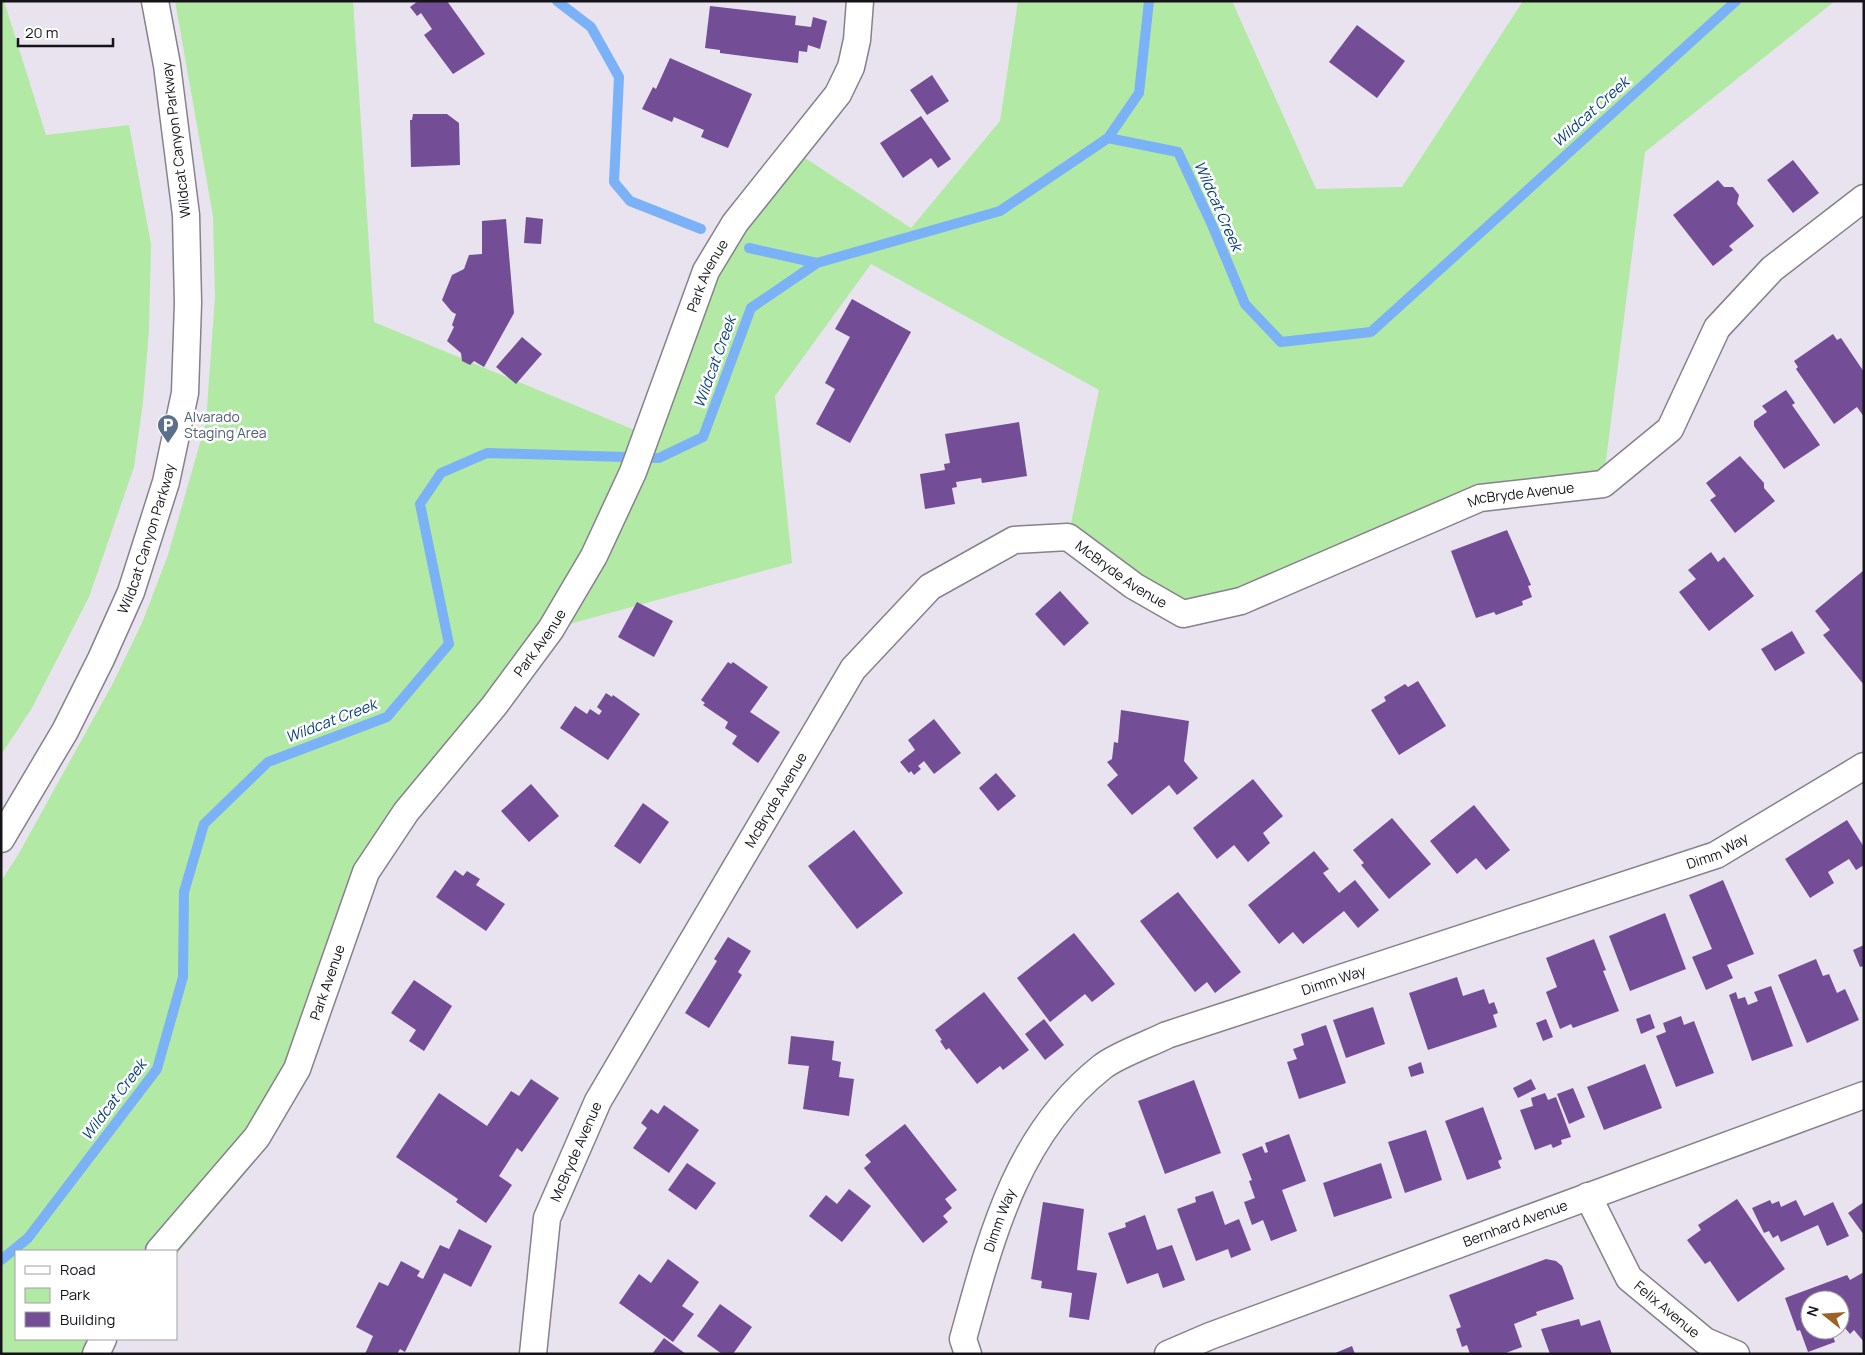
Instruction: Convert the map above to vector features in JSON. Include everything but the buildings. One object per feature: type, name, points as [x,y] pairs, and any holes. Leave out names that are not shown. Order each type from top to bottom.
[{"type":"street","name":"Wildcat Canyon Parkway","points":[[1,839],[65,731],[101,659],[131,592],[166,482],[185,393],[188,302],[186,215],[175,121],[156,1]]},
{"type":"street","name":"Park Avenue","points":[[160,1250],[257,1137],[297,1069],[366,872],[406,812],[494,706],[550,629],[594,556],[633,472],[646,431],[706,271],[735,222],[838,94],[852,67],[857,40],[860,1]]},
{"type":"street","name":"McBryde Avenue","points":[[533,1354],[547,1218],[598,1100],[853,669],[930,587],[1014,540],[1068,537],[1134,586],[1183,614],[1241,601],[1480,498],[1603,484],[1670,430],[1717,328],[1772,269],[1864,198]]},
{"type":"street","name":"Dimm Way","points":[[968,1354],[963,1339],[988,1248],[1016,1176],[1053,1115],[1103,1066],[1167,1035],[1716,855],[1864,766]]},
{"type":"street","name":"Bernhard Avenue","points":[[1168,1354],[1219,1333],[1864,1095]]},
{"type":"street","name":"Felix Avenue","points":[[1588,1196],[1629,1278],[1705,1341],[1736,1354]]},
{"type":"street","points":[[96,1354],[103,1340]]},
{"type":"green space","points":[[1,1],[4,1],[46,135],[129,125],[151,244],[149,331],[143,402],[134,467],[89,597],[32,708],[1,755]]},
{"type":"green space","points":[[175,1],[353,1],[374,322],[649,436],[706,271],[793,150],[911,228],[1000,121],[1018,1],[1232,1],[1316,189],[1402,187],[1523,1],[1835,1],[1645,152],[1603,484],[1480,498],[1183,614],[1068,537],[1099,390],[871,264],[775,396],[792,563],[551,629],[416,815],[377,879],[310,1071],[269,1144],[178,1253],[178,1250],[15,1250],[15,1340],[117,1340],[110,1354],[1,1354],[1,881],[18,855],[112,685],[142,623],[168,555],[206,422],[215,297],[213,216]]},
{"type":"waterway","points":[[557,1],[591,27],[619,77],[614,182],[630,201],[701,229]]},
{"type":"waterway","points":[[1108,138],[1139,93],[1149,1]]},
{"type":"waterway","name":"Wildcat Creek","points":[[1,1260],[28,1238],[157,1069],[183,977],[184,892],[204,824],[268,762],[387,717],[449,644],[420,504],[441,473],[487,453],[659,458],[703,437],[751,308],[817,263],[1000,211],[1108,138],[1178,152],[1212,225],[1245,304],[1281,342],[1371,332],[1736,1]]},
{"type":"waterway","points":[[749,248],[817,263]]},
{"type":"place","name":"Alvarado Staging Area","points":[[168,444]]}]
